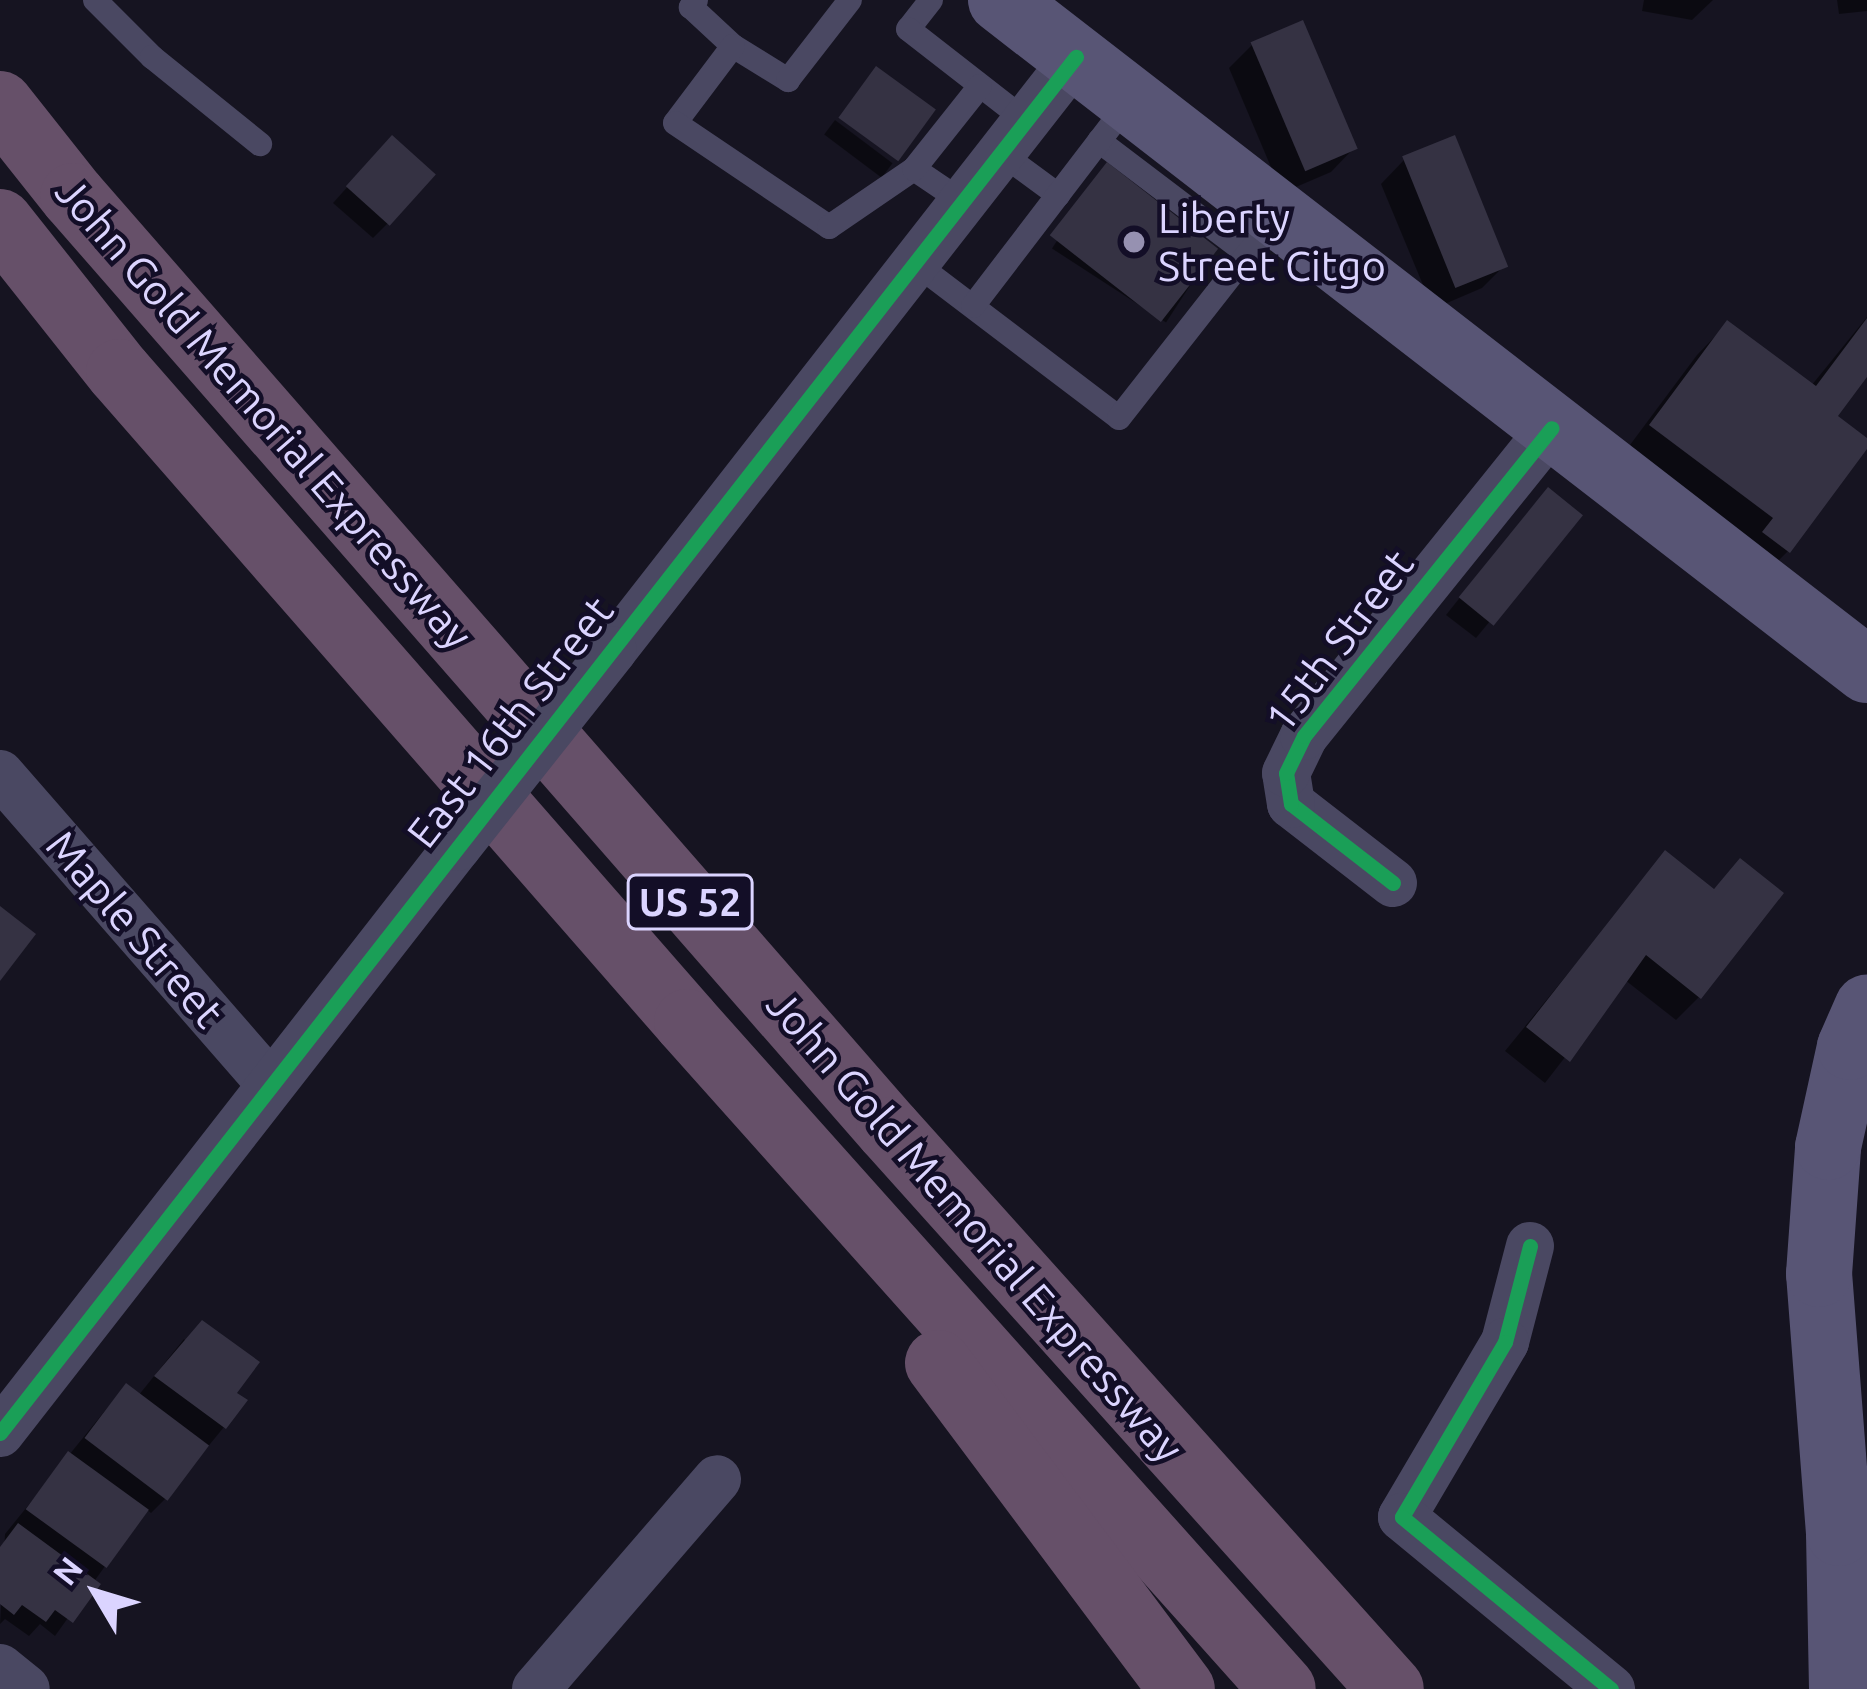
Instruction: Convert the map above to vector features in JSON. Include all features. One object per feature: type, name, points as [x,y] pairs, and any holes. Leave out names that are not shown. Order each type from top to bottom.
[{"type":"highway","name":"John Gold Memorial Expressway","points":[[0,104],[73,196],[889,1130],[1391,1689]]},
{"type":"highway","name":"John Gold Memorial Expressway","points":[[0,222],[119,372],[687,1022],[1282,1689]]},
{"type":"highway","points":[[0,266],[119,372]]},
{"type":"highway","points":[[687,1022],[1182,1689]]},
{"type":"main road","points":[[1001,0],[1076,57],[1115,120],[1263,234],[1552,428],[1867,670]]},
{"type":"main road","points":[[1842,1689],[1839,1533],[1819,1274],[1828,1147],[1850,1047],[1867,1008]]},
{"type":"street","name":"East 16th Street","points":[[0,1433],[1076,57]]},
{"type":"street","name":"15th Street","points":[[1393,883],[1291,804],[1286,773],[1304,736],[1552,428]]},
{"type":"street","name":"Maple Street","points":[[0,774],[270,1083]]},
{"type":"street","points":[[1530,1246],[1505,1342],[1402,1517],[1611,1689]]},
{"type":"street","points":[[536,1689],[716,1479]]},
{"type":"street","points":[[0,1668],[26,1689]]},
{"type":"lane","points":[[95,0],[152,57],[260,144]]},
{"type":"lane","points":[[696,0],[691,7],[733,46],[788,80],[850,0]]},
{"type":"lane","points":[[931,0],[908,29],[980,86],[1054,210]]},
{"type":"lane","points":[[733,46],[675,122],[829,227],[914,170],[980,86]]},
{"type":"lane","points":[[973,306],[1054,210],[1115,120],[1149,186],[1196,223],[1263,234]]},
{"type":"lane","points":[[914,170],[963,202]]},
{"type":"lane","points":[[915,263],[1119,418],[1183,317],[1263,234]]},
{"type":"building","points":[[1303,20],[1358,149],[1305,171],[1251,42]]},
{"type":"building","points":[[876,66],[936,109],[898,161],[838,118]]},
{"type":"building","points":[[392,135],[436,174],[390,226],[346,186]]},
{"type":"building","points":[[1455,135],[1508,267],[1455,288],[1402,156]]},
{"type":"building","name":"Liberty Street Citgo","points":[[1107,162],[1218,249],[1161,322],[1050,235]]},
{"type":"building","points":[[1867,318],[1867,377],[1838,416],[1867,438],[1867,449],[1790,553],[1762,532],[1773,518],[1649,425],[1727,320],[1816,386]]},
{"type":"building","points":[[1548,487],[1583,515],[1494,626],[1459,597]]},
{"type":"building","points":[[1665,850],[1714,889],[1740,858],[1784,893],[1701,999],[1646,955],[1570,1062],[1526,1027]]},
{"type":"building","points":[[0,906],[36,934],[0,981]]},
{"type":"building","points":[[202,1320],[260,1362],[237,1393],[248,1400],[226,1429],[154,1376]]},
{"type":"building","points":[[126,1383],[209,1446],[168,1501],[84,1438]]},
{"type":"building","points":[[68,1451],[149,1510],[107,1568],[26,1509]]},
{"type":"building","points":[[18,1523],[101,1584],[73,1623],[55,1610],[46,1622],[22,1605],[14,1615],[0,1604],[0,1547]]},
{"type":"cycle path","points":[[0,1433],[1076,57]]},
{"type":"cycle path","points":[[1393,883],[1291,804],[1286,773],[1304,736],[1552,428]]},
{"type":"cycle path","points":[[1530,1246],[1505,1342],[1402,1517],[1611,1689]]},
{"type":"place","name":"Liberty Street Citgo","points":[[1134,242]]}]
